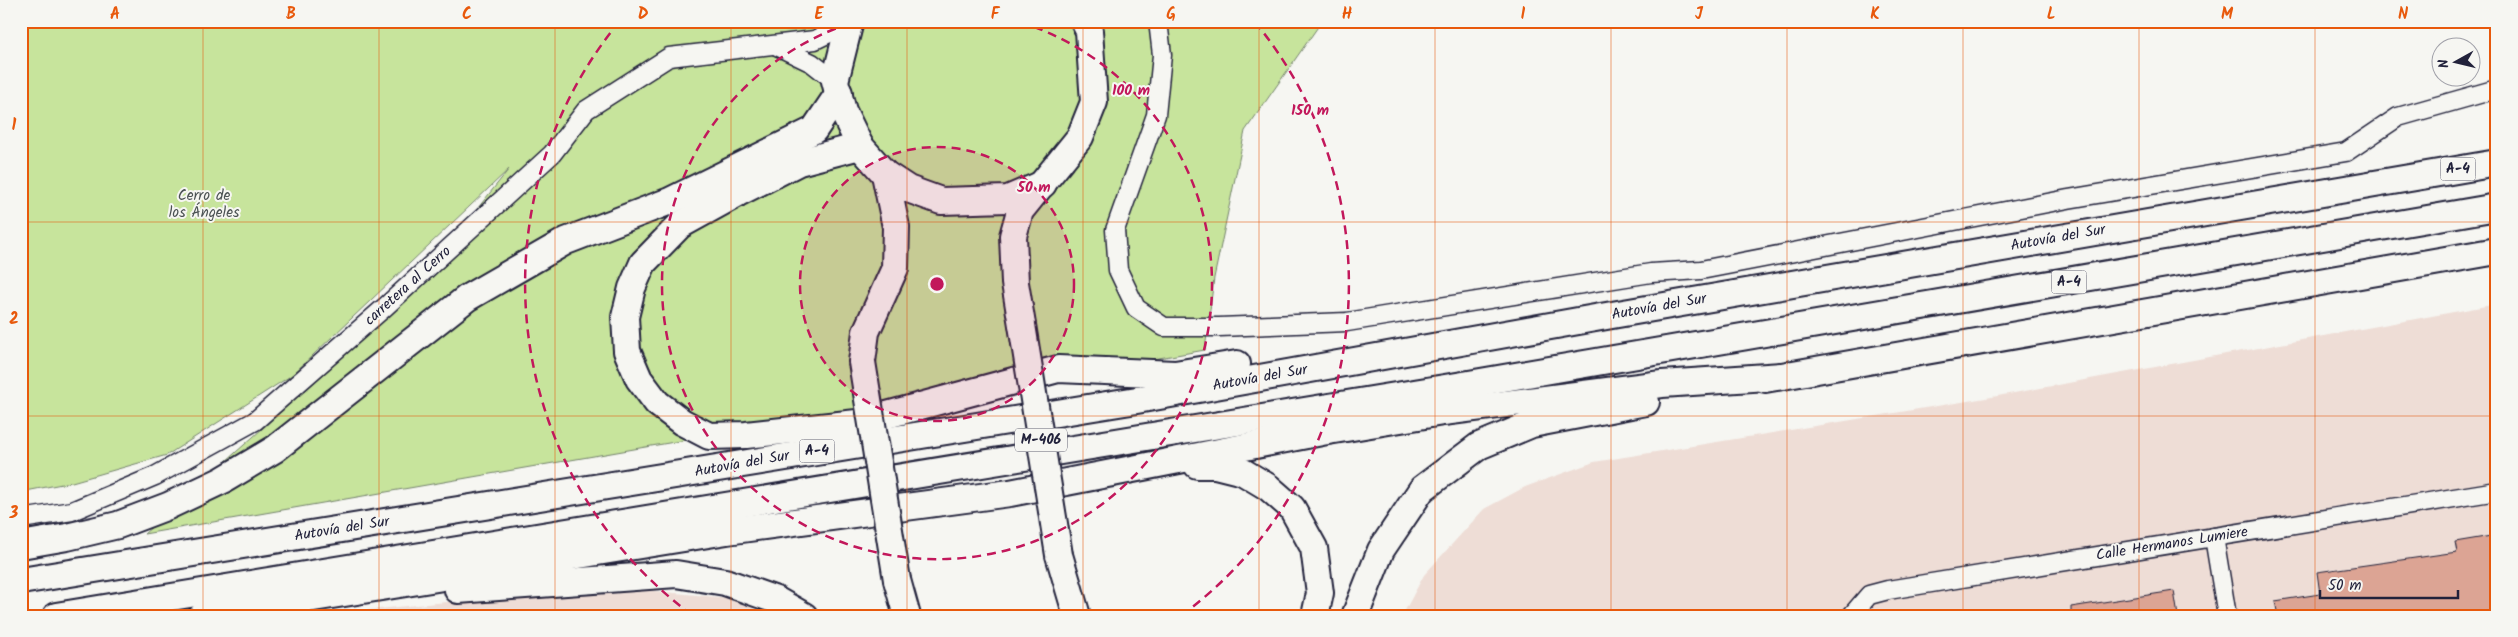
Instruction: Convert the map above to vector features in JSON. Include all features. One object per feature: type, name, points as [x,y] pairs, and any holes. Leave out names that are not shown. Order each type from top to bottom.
[{"type":"highway","name":"M-406","points":[[1071,616],[1015,283],[1013,236],[1020,212],[1080,137],[1094,102],[1089,31],[1084,21]]},
{"type":"highway","points":[[21,544],[67,537],[118,525],[223,480],[275,449],[467,298],[566,241],[670,201],[814,130],[837,87],[849,23]]},
{"type":"highway","name":"M-406","points":[[837,87],[843,111],[860,146],[885,174],[908,189],[941,201],[1008,199],[1043,184]]},
{"type":"highway","points":[[860,146],[799,162],[738,193],[680,225],[642,263],[632,288],[625,317],[627,351],[639,379],[652,397],[682,422],[709,436],[746,435],[857,423],[1058,368],[1175,374],[1488,325],[1612,315]]},
{"type":"highway","points":[[2418,175],[2497,152]]},
{"type":"highway","name":"Autovía del Sur","points":[[21,581],[1137,400],[1612,315],[2418,175],[2497,163]]},
{"type":"highway","name":"M-406","points":[[885,174],[896,226],[895,268],[866,332],[862,362],[897,580],[907,616]]},
{"type":"highway","name":"A-4","points":[[56,616],[1472,384],[2497,207]]},
{"type":"highway","points":[[1355,616],[1381,550],[1422,489],[1479,446],[1532,424],[1782,376],[2497,251]]},
{"type":"highway","points":[[202,616],[737,529],[1010,493],[1322,432],[1443,412],[1662,384],[1782,376]]},
{"type":"highway","points":[[1161,465],[1216,465],[1243,472],[1268,487],[1292,508],[1314,548],[1320,593],[1315,616]]},
{"type":"highway","points":[[1060,555],[1076,616]]},
{"type":"highway","points":[[320,596],[384,598],[482,588],[676,574],[725,582],[776,600],[804,616]]},
{"type":"street","points":[[1158,21],[1162,56],[1156,115],[1114,230],[1118,270],[1136,308],[1164,327],[1219,327],[1347,322],[1651,273],[1701,270],[2068,199],[2346,152],[2398,117],[2497,90]]},
{"type":"street","name":"carretera al Cerro","points":[[21,519],[72,511],[147,480],[255,421],[386,308],[552,154],[586,110],[668,57],[777,46],[815,40],[849,23]]},
{"type":"street","points":[[777,46],[812,63],[837,87]]},
{"type":"street","name":"Calle Hermanos Lumiere","points":[[1852,613],[1869,596],[1888,590],[2497,491]]},
{"type":"street","points":[[2214,537],[2226,616]]},
{"type":"shaded area","points":[[2497,304],[2497,616],[1402,616],[1424,575],[1484,509],[1525,487],[1594,462],[1992,397]]},
{"type":"shaded area","points":[[643,590],[728,598],[771,616],[310,616],[456,601]]},
{"type":"green space","name":"Cerro de los Ángeles","points":[[21,21],[1322,21],[1245,131],[1214,278],[1205,350],[144,534],[399,307],[509,169],[292,375],[167,455],[72,482],[21,492]]},
{"type":"building","points":[[2497,535],[2497,616],[2278,616],[2275,601],[2320,594],[2317,572],[2457,552],[2455,542]]},
{"type":"building","points":[[2174,591],[2178,616],[2071,616],[2071,607]]}]
